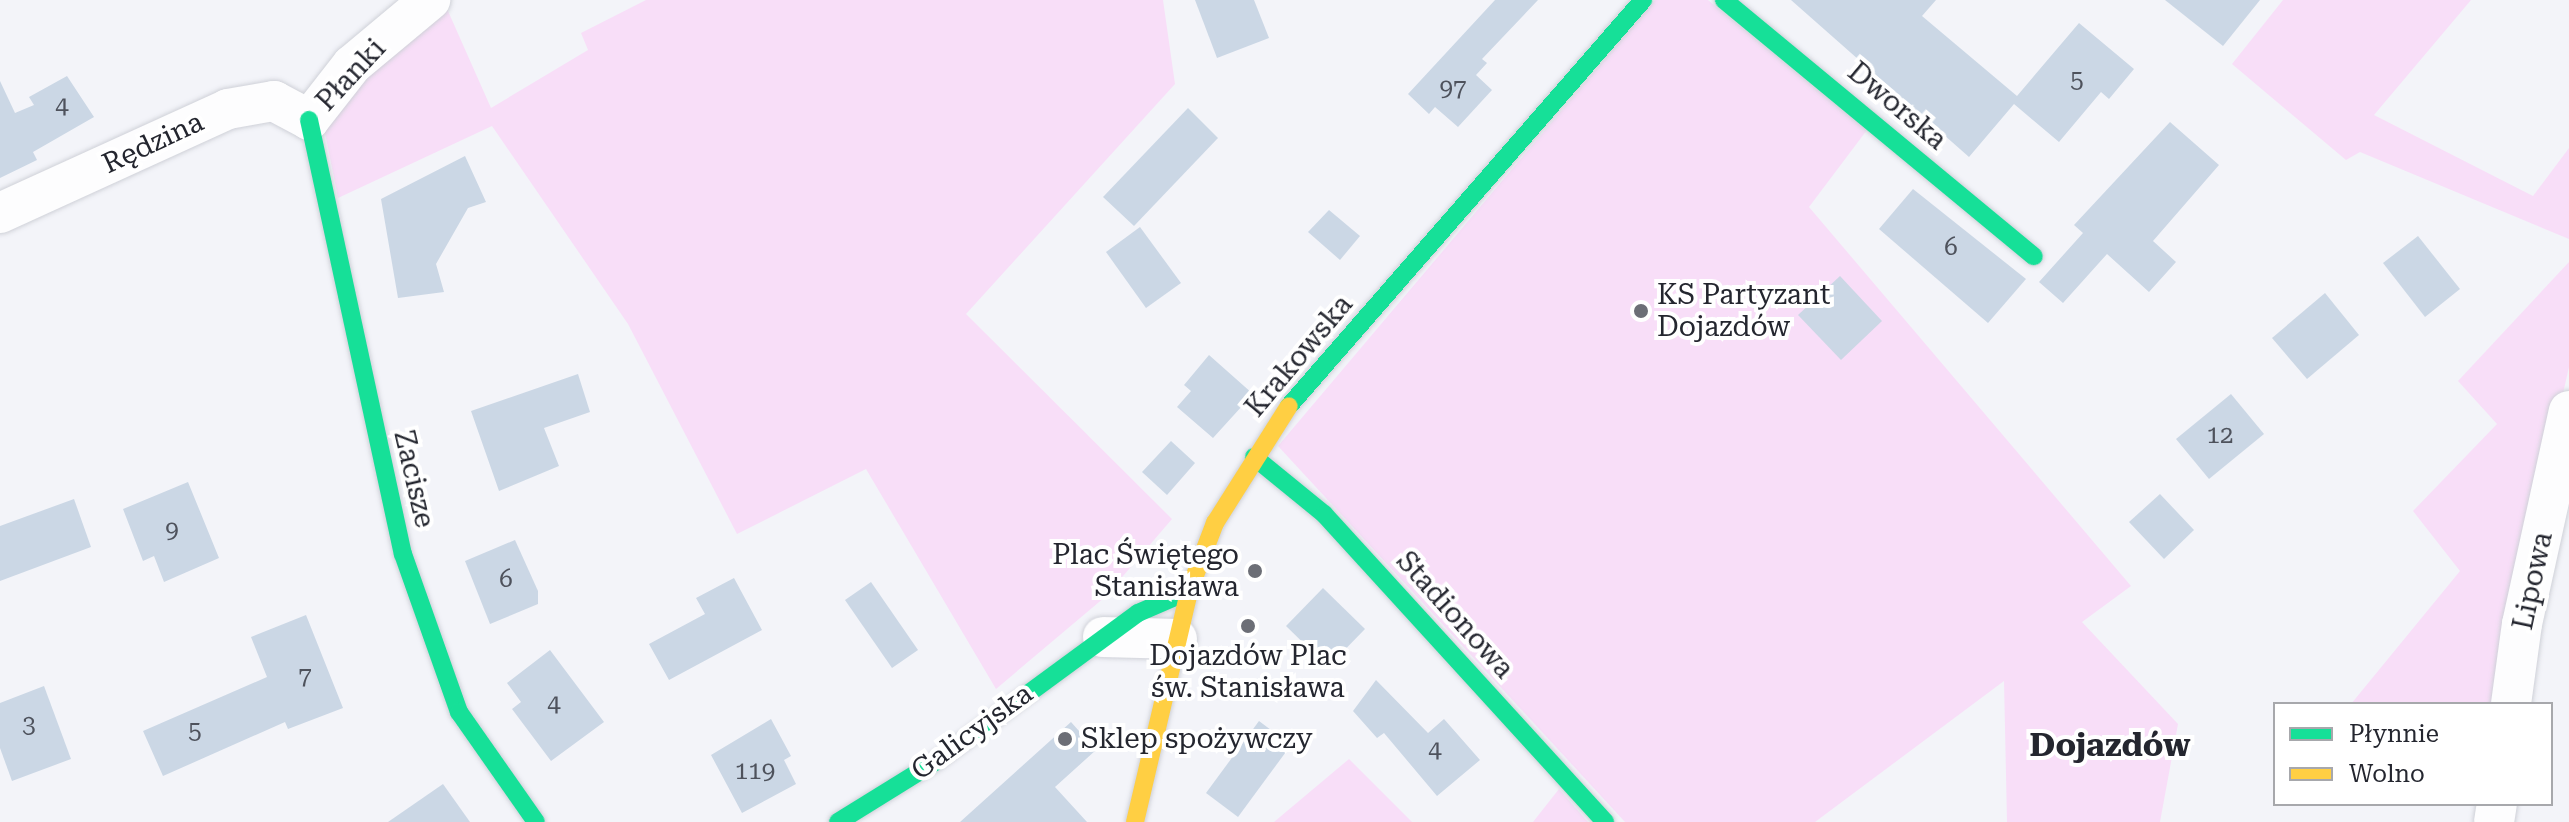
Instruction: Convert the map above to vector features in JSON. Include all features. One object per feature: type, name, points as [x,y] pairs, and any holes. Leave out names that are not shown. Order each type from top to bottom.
[{"type":"street","name":"Płanki","points":[[309,120],[352,65],[430,0]]},
{"type":"street","name":"Dworska","points":[[1724,0],[2034,256]]},
{"type":"street","name":"Krakowska","points":[[1135,822],[1189,591],[1215,523],[1254,457],[1285,411],[1639,1]]},
{"type":"street","name":"Rędzina","points":[[0,213],[228,109],[274,101],[309,120]]},
{"type":"street","name":"Zacisze","points":[[309,120],[403,554],[459,712],[536,822]]},
{"type":"street","name":"Lipowa","points":[[2511,702],[2522,624],[2569,411]]},
{"type":"street","name":"Stadionowa","points":[[1254,457],[1324,514],[1605,822]]},
{"type":"street","name":"Galicyjska","points":[[838,822],[938,760],[1138,613],[1189,591]]},
{"type":"street","points":[[1103,637],[1177,639]]},
{"type":"shaded area","points":[[646,0],[1163,0],[1175,84],[966,314],[1172,519],[1105,597],[996,689],[866,469],[737,534],[628,324],[492,126],[338,198],[322,118],[444,2],[491,108],[588,50],[581,33]]},
{"type":"shaded area","name":"KS Partyzant Dojazdów","points":[[1655,0],[1708,0],[1867,130],[1809,207],[2131,586],[2082,622],[2178,724],[2160,822],[2007,822],[2004,681],[1815,822],[1625,822],[1278,446]]},
{"type":"shaded area","points":[[2283,0],[2471,0],[2374,115],[2533,196],[2569,148],[2569,239],[2360,152],[2346,160],[2232,64]]},
{"type":"shaded area","points":[[2569,262],[2569,367],[2515,606],[2501,702],[2353,702],[2460,571],[2413,511],[2497,424],[2458,381]]},
{"type":"shaded area","points":[[1349,759],[1412,822],[1274,822]]},
{"type":"shaded area","points":[[1559,789],[1588,822],[1533,822]]},
{"type":"building","points":[[1195,0],[1254,0],[1269,38],[1217,58]]},
{"type":"building","points":[[1495,0],[1538,0],[1482,59],[1487,63],[1476,75],[1492,90],[1458,127],[1435,107],[1429,114],[1408,94]]},
{"type":"building","points":[[1791,0],[1936,0],[1922,16],[2017,96],[2079,23],[2134,69],[2109,99],[2101,92],[2059,142],[2014,104],[1969,157]]},
{"type":"building","points":[[2165,0],[2260,0],[2223,46]]},
{"type":"building","points":[[67,76],[94,117],[33,152],[37,160],[0,178],[0,81],[15,113],[34,105],[29,97]]},
{"type":"building","points":[[1188,108],[1218,138],[1134,226],[1103,197]]},
{"type":"building","points":[[2170,122],[2219,165],[2153,241],[2176,262],[2149,292],[2107,254],[2063,303],[2039,282],[2083,233],[2074,225]]},
{"type":"building","points":[[465,156],[486,202],[468,208],[436,264],[444,292],[398,298],[381,199]]},
{"type":"building","points":[[1913,189],[2026,279],[1988,323],[1879,229]]},
{"type":"building","points":[[1329,210],[1360,236],[1340,260],[1308,232]]},
{"type":"building","points":[[1140,227],[1181,283],[1146,308],[1106,252]]},
{"type":"building","points":[[2418,236],[2460,289],[2425,317],[2383,263]]},
{"type":"building","points":[[1840,276],[1882,321],[1841,360],[1798,315]]},
{"type":"building","points":[[2325,293],[2359,335],[2307,379],[2272,338]]},
{"type":"building","points":[[1209,355],[1253,394],[1213,438],[1177,407],[1191,391],[1184,385]]},
{"type":"building","points":[[578,374],[590,412],[544,428],[559,466],[499,491],[471,411]]},
{"type":"building","points":[[2231,394],[2264,434],[2209,479],[2176,439]]},
{"type":"building","points":[[1171,441],[1195,463],[1167,495],[1142,472]]},
{"type":"building","points":[[188,482],[219,558],[164,582],[154,556],[143,561],[123,509]]},
{"type":"building","points":[[2160,494],[2194,530],[2164,559],[2129,522]]},
{"type":"building","points":[[74,499],[91,547],[0,581],[0,526]]},
{"type":"building","points":[[515,540],[538,591],[538,604],[490,624],[465,561]]},
{"type":"building","points":[[734,578],[762,630],[669,680],[649,644],[705,614],[696,598]]},
{"type":"building","points":[[871,582],[918,650],[892,668],[845,600]]},
{"type":"building","points":[[1323,588],[1365,629],[1328,667],[1286,626]]},
{"type":"building","points":[[306,615],[343,708],[288,729],[285,722],[163,776],[143,731],[267,677],[251,637]]},
{"type":"building","points":[[550,650],[604,722],[551,761],[512,709],[521,702],[507,683]]},
{"type":"building","points":[[1376,680],[1428,733],[1444,719],[1480,760],[1437,796],[1384,733],[1377,738],[1353,711]]},
{"type":"building","points":[[44,686],[71,759],[12,781],[0,748],[0,703]]},
{"type":"building","points":[[771,719],[791,756],[784,760],[796,784],[742,813],[711,755]]},
{"type":"building","points":[[1259,721],[1291,745],[1238,817],[1206,793]]},
{"type":"building","points":[[1071,722],[1096,750],[1055,787],[1087,822],[960,822]]},
{"type":"building","points":[[443,784],[470,822],[388,822]]},
{"type":"traffic: fast","points":[[1289,406],[1643,0]]},
{"type":"traffic: fast","points":[[1724,0],[2034,256]]},
{"type":"traffic: fast","points":[[309,120],[403,554],[459,712],[536,822]]},
{"type":"traffic: fast","points":[[1254,457],[1324,514],[1605,822]]},
{"type":"traffic: fast","points":[[838,822],[938,760],[1138,613],[1189,591]]},
{"type":"traffic: slow","points":[[1135,822],[1189,591],[1215,523],[1289,406]]},
{"type":"place","name":"KS Partyzant Dojazdów","points":[[1641,311]]},
{"type":"place","name":"Plac Świętego Stanisława","points":[[1255,571]]},
{"type":"place","name":"Dojazdów Plac św. Stanisława","points":[[1248,626]]},
{"type":"place","name":"Sklep spożywczy","points":[[1065,739]]},
{"type":"district","name":"Dojazdów","points":[[2110,745]]}]
